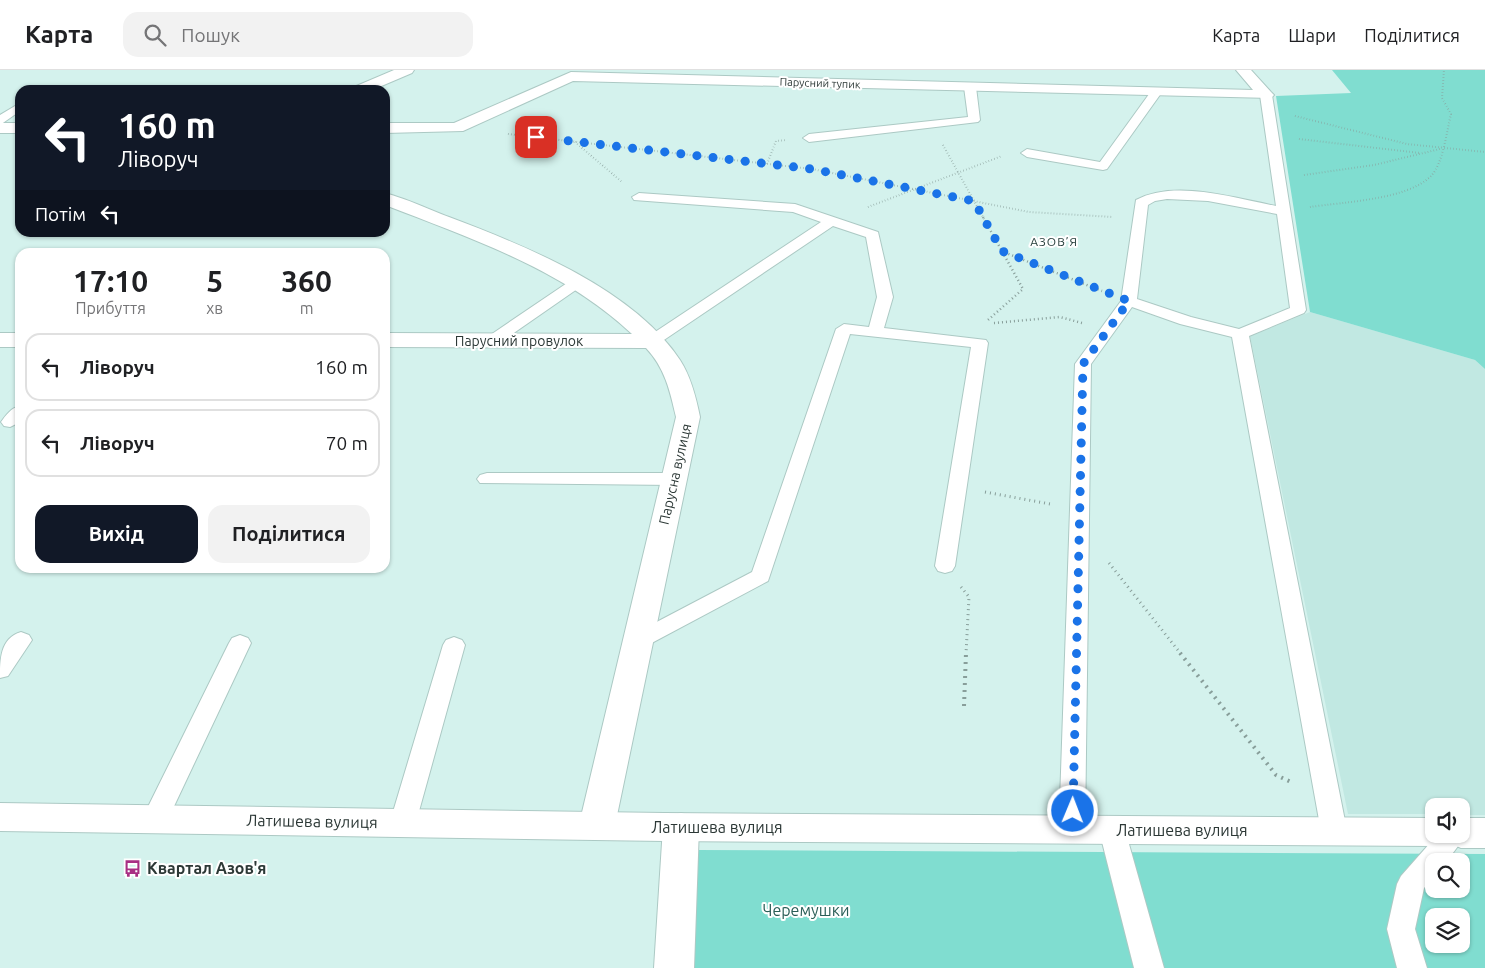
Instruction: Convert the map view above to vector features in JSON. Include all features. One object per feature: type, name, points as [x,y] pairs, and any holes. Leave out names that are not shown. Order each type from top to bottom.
[{"type":"street","points":[[371,85],[407,70]]},
{"type":"street","points":[[1243,70],[1267,102]]},
{"type":"street","name":"Парусний тупик","points":[[390,128],[457,128],[571,76],[1156,92],[1267,102]]},
{"type":"street","name":"Парусна вулиця","points":[[390,201],[529,256],[578,282],[618,310],[652,341],[671,365],[682,389],[688,416],[597,825]]},
{"type":"street","points":[[0,340],[15,340]]},
{"type":"street","name":"Парусний провулок","points":[[390,343],[652,341]]},
{"type":"street","name":"Латишева вулиця","points":[[0,817],[682,827],[1112,830],[1331,816],[1425,831]]},
{"type":"street","points":[[674,968],[682,827]]},
{"type":"street","points":[[1470,833],[1485,833]]},
{"type":"lane","points":[[808,138],[974,120],[970,87]]},
{"type":"lane","points":[[1039,140],[1028,153],[1103,166],[1156,92]]},
{"type":"lane","points":[[1129,301],[1186,321],[1240,334],[1298,310],[1267,102]]},
{"type":"lane","points":[[5,128],[15,113]]},
{"type":"lane","points":[[1072,830],[1083,364],[1129,301],[1140,203],[1144,199],[1162,194],[1188,195],[1283,212]]},
{"type":"lane","points":[[639,197],[795,208],[873,235],[885,297],[875,332]]},
{"type":"lane","points":[[652,341],[832,221]]},
{"type":"lane","points":[[492,341],[578,282]]},
{"type":"lane","points":[[638,640],[761,576],[844,329],[980,343],[945,566]]},
{"type":"lane","points":[[1240,334],[1331,816]]},
{"type":"lane","points":[[487,479],[674,479]]},
{"type":"lane","points":[[0,670],[21,640]]},
{"type":"lane","points":[[155,819],[240,643]]},
{"type":"lane","points":[[403,822],[454,645]]},
{"type":"lane","points":[[1112,830],[1150,968]]},
{"type":"lane","points":[[1412,968],[1401,929],[1411,884],[1446,843]]},
{"type":"path","points":[[1283,212],[1407,191],[1432,175],[1443,148],[1452,114],[1442,98],[1444,70]]},
{"type":"path","points":[[1267,102],[1370,136],[1407,144],[1485,152]]},
{"type":"path","points":[[457,128],[812,169],[1029,212],[1139,219]]},
{"type":"path","points":[[1272,136],[1423,154]]},
{"type":"path","points":[[767,164],[776,141]]},
{"type":"path","points":[[575,142],[639,197]]},
{"type":"path","points":[[944,146],[1023,289],[984,324],[1060,317],[1076,321]]},
{"type":"path","points":[[1278,178],[1374,165],[1443,148]]},
{"type":"path","points":[[832,221],[1010,153]]},
{"type":"path","points":[[1002,251],[1129,301]]},
{"type":"path","points":[[998,494],[1050,504]]},
{"type":"path","points":[[1079,525],[1276,775],[1331,816]]},
{"type":"path","points":[[964,706],[969,597]]},
{"type":"shaded area","points":[[1310,312],[1475,360],[1485,369],[1485,815],[1470,815],[1470,798],[1425,798],[1425,814],[1348,814],[1250,336]]},
{"type":"green space","points":[[1332,70],[1485,70],[1485,369],[1475,360],[1310,312],[1276,96],[1351,93]]},
{"type":"green space","name":"Черемушки","points":[[696,850],[1425,854],[1425,898],[1470,898],[1470,854],[1485,854],[1485,968],[692,968]]},
{"type":"place","name":"Квартал Азов'я","points":[[133,868]]},
{"type":"district","name":"АЗОВ’Я","points":[[1054,242]]},
{"type":"route","points":[[536,137],[812,169],[974,201],[1002,251],[1129,301],[1083,364],[1073,811]]}]
